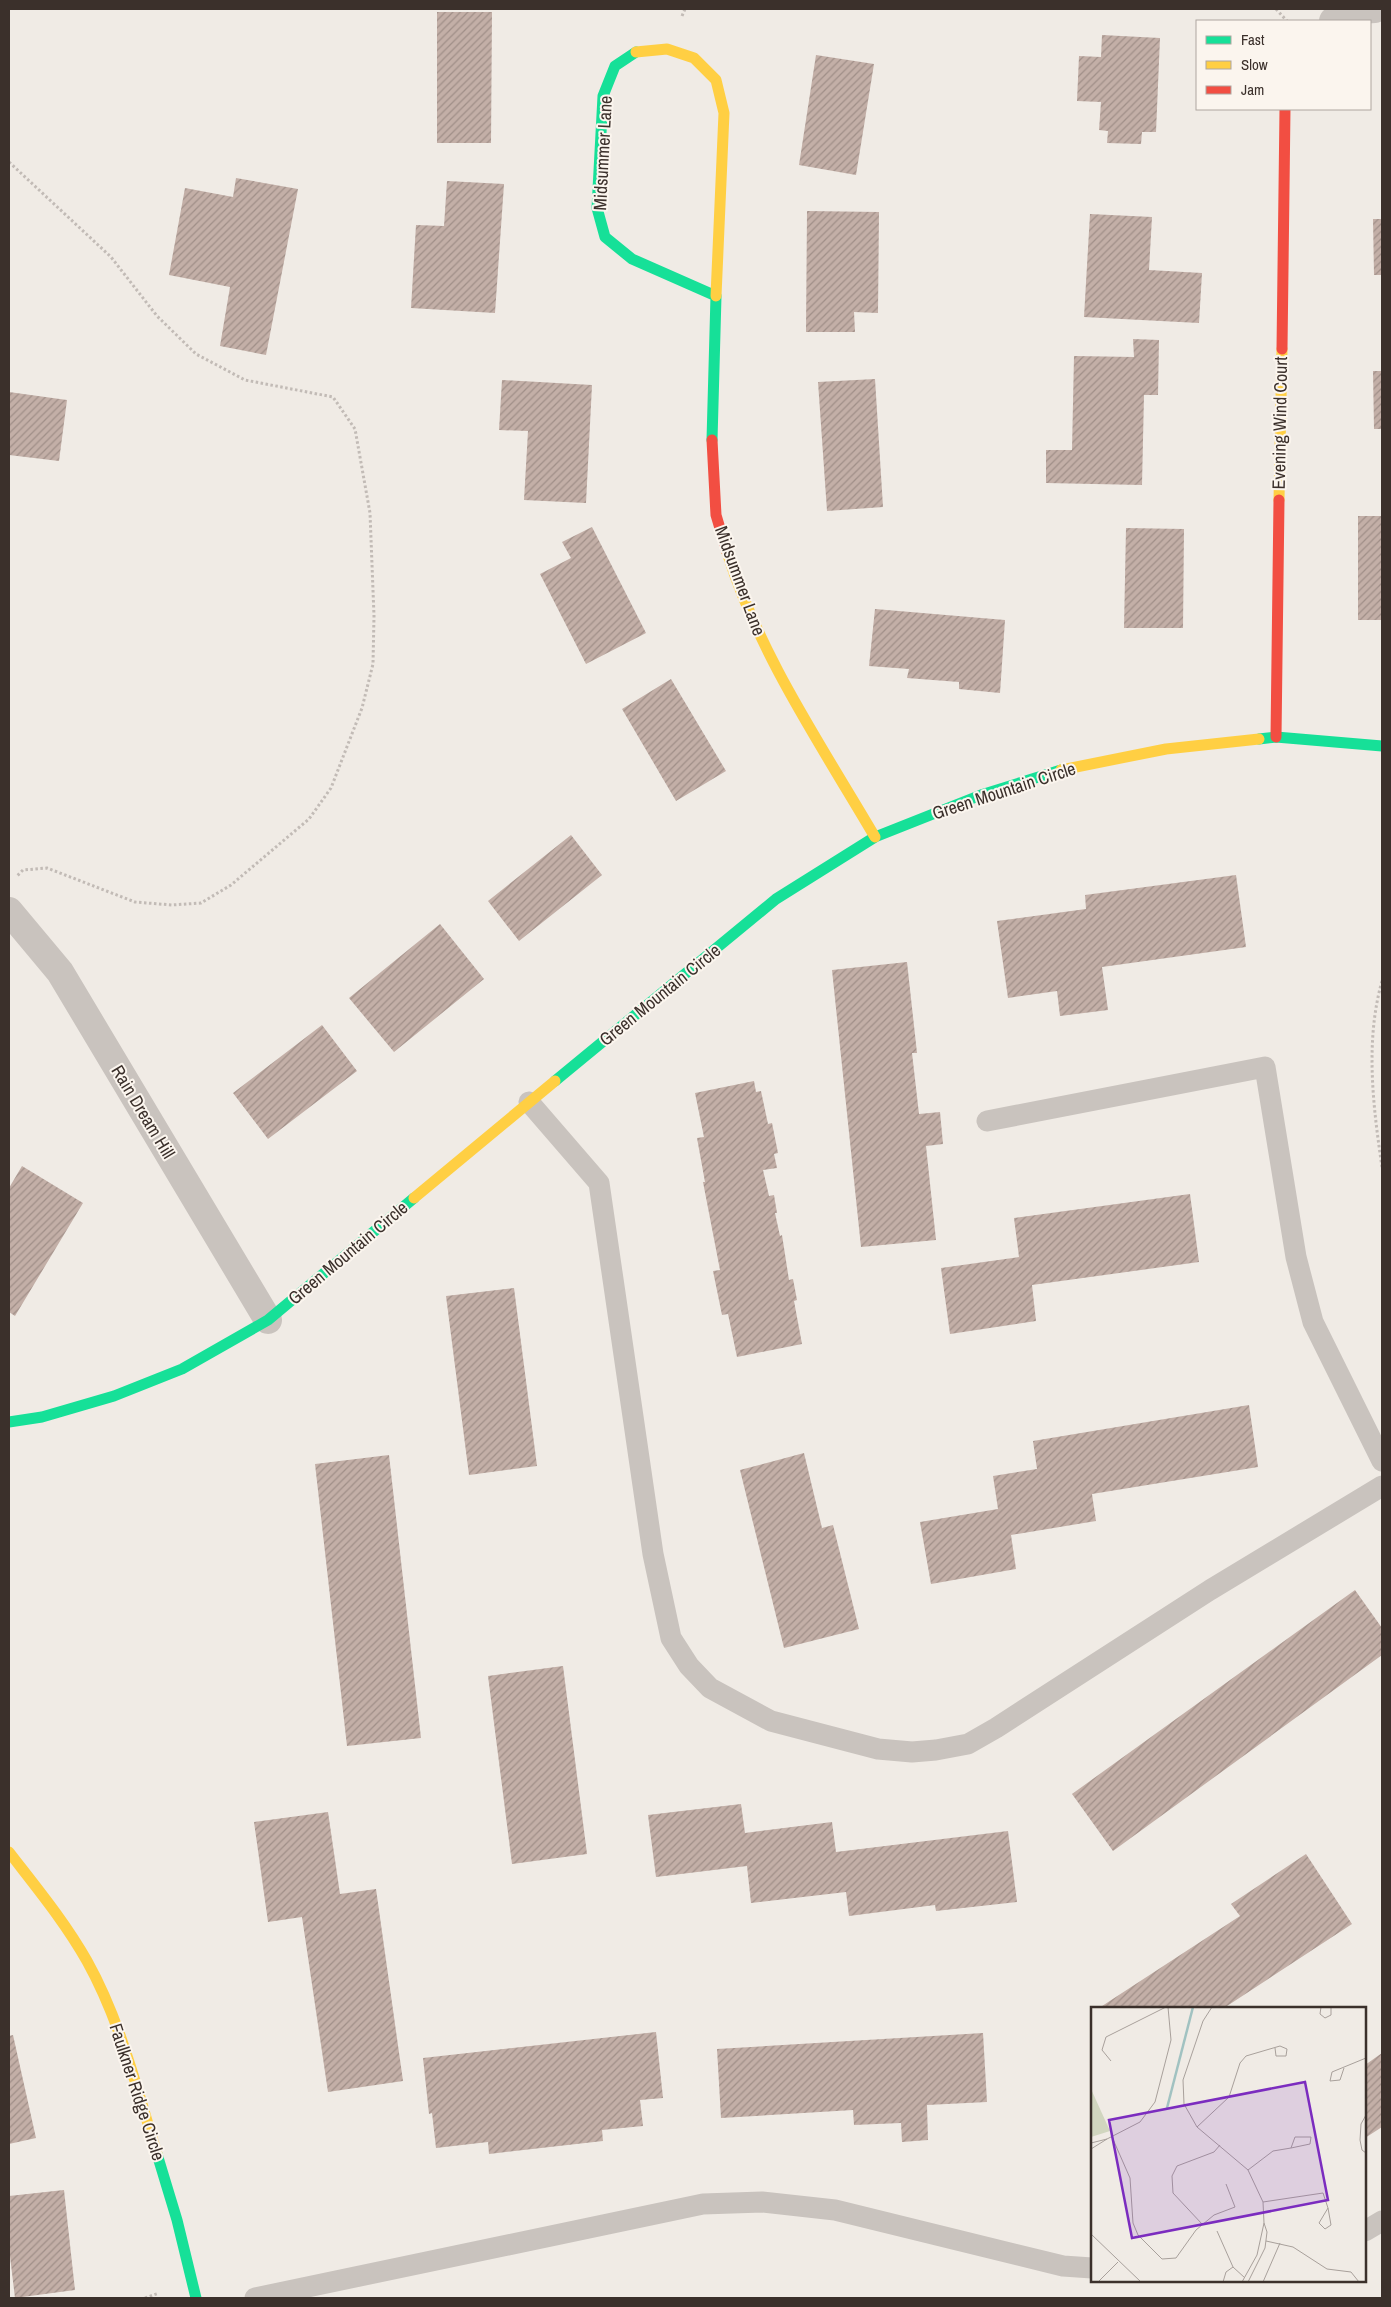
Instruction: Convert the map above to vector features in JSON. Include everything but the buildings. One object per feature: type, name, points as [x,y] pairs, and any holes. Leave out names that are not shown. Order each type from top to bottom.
[{"type":"street","points":[[1336,20],[1359,10],[1375,9]]},
{"type":"street","name":"Midsummer Lane","points":[[716,296],[632,258],[605,237],[597,208],[603,96],[615,66],[637,51],[667,49],[694,58],[716,80],[724,113],[711,458],[716,515],[738,586],[762,644],[875,837]]},
{"type":"street","name":"Evening Wind Court","points":[[1276,737],[1285,110]]},
{"type":"street","name":"Green Mountain Circle","points":[[9,1422],[42,1417],[114,1396],[182,1369],[268,1320],[776,899],[875,837],[981,795],[1072,767],[1166,750],[1276,737],[1382,746]]},
{"type":"street","name":"Rain Dream Hill","points":[[9,911],[60,972],[268,1320]]},
{"type":"street","name":"Faulkner Ridge Circle","points":[[9,1852],[47,1900],[88,1961],[124,2044],[177,2220],[196,2298]]},
{"type":"lane","points":[[987,1120],[1266,1067],[1294,1248],[1313,1322],[1382,1461]]},
{"type":"lane","points":[[529,1102],[600,1183],[653,1554],[671,1638],[689,1666],[710,1688],[771,1721],[878,1749],[912,1752],[968,1744],[996,1728],[1210,1590],[1382,1486]]},
{"type":"lane","points":[[255,2298],[702,2204],[762,2202],[835,2210],[1063,2266],[1091,2268]]},
{"type":"lane","points":[[1366,2230],[1382,2221]]},
{"type":"path","points":[[1276,9],[1286,20]]},
{"type":"path","points":[[9,162],[111,257],[157,316],[196,354],[245,380],[333,397],[355,429],[370,513],[374,616],[374,664],[362,708],[331,788],[309,819],[231,885],[201,903],[172,905],[135,902],[48,868],[23,870],[16,876]]},
{"type":"path","points":[[1382,980],[1374,1009],[1372,1065],[1376,1124],[1382,1167]]},
{"type":"traffic: fast","points":[[636,52],[615,66],[603,96],[597,208],[605,237],[632,259],[716,296],[712,440]]},
{"type":"traffic: fast","points":[[1259,739],[1276,737],[1382,746]]},
{"type":"traffic: fast","points":[[555,1081],[776,899],[875,837],[981,795],[1061,770]]},
{"type":"traffic: fast","points":[[9,1422],[42,1417],[114,1396],[182,1369],[268,1320],[414,1198]]},
{"type":"traffic: fast","points":[[157,2154],[177,2220],[196,2298]]},
{"type":"traffic: slow","points":[[636,52],[667,49],[694,58],[716,80],[724,113],[716,296]]},
{"type":"traffic: slow","points":[[1279,500],[1282,349]]},
{"type":"traffic: slow","points":[[727,552],[740,590],[774,663],[875,837]]},
{"type":"traffic: slow","points":[[1061,770],[1166,749],[1259,739]]},
{"type":"traffic: slow","points":[[414,1198],[555,1081]]},
{"type":"traffic: slow","points":[[9,1852],[69,1932],[99,1984],[127,2055],[157,2154]]},
{"type":"traffic: jam","points":[[1282,349],[1285,110]]},
{"type":"traffic: jam","points":[[712,440],[716,515],[727,552]]},
{"type":"traffic: jam","points":[[1276,737],[1279,500]]}]
